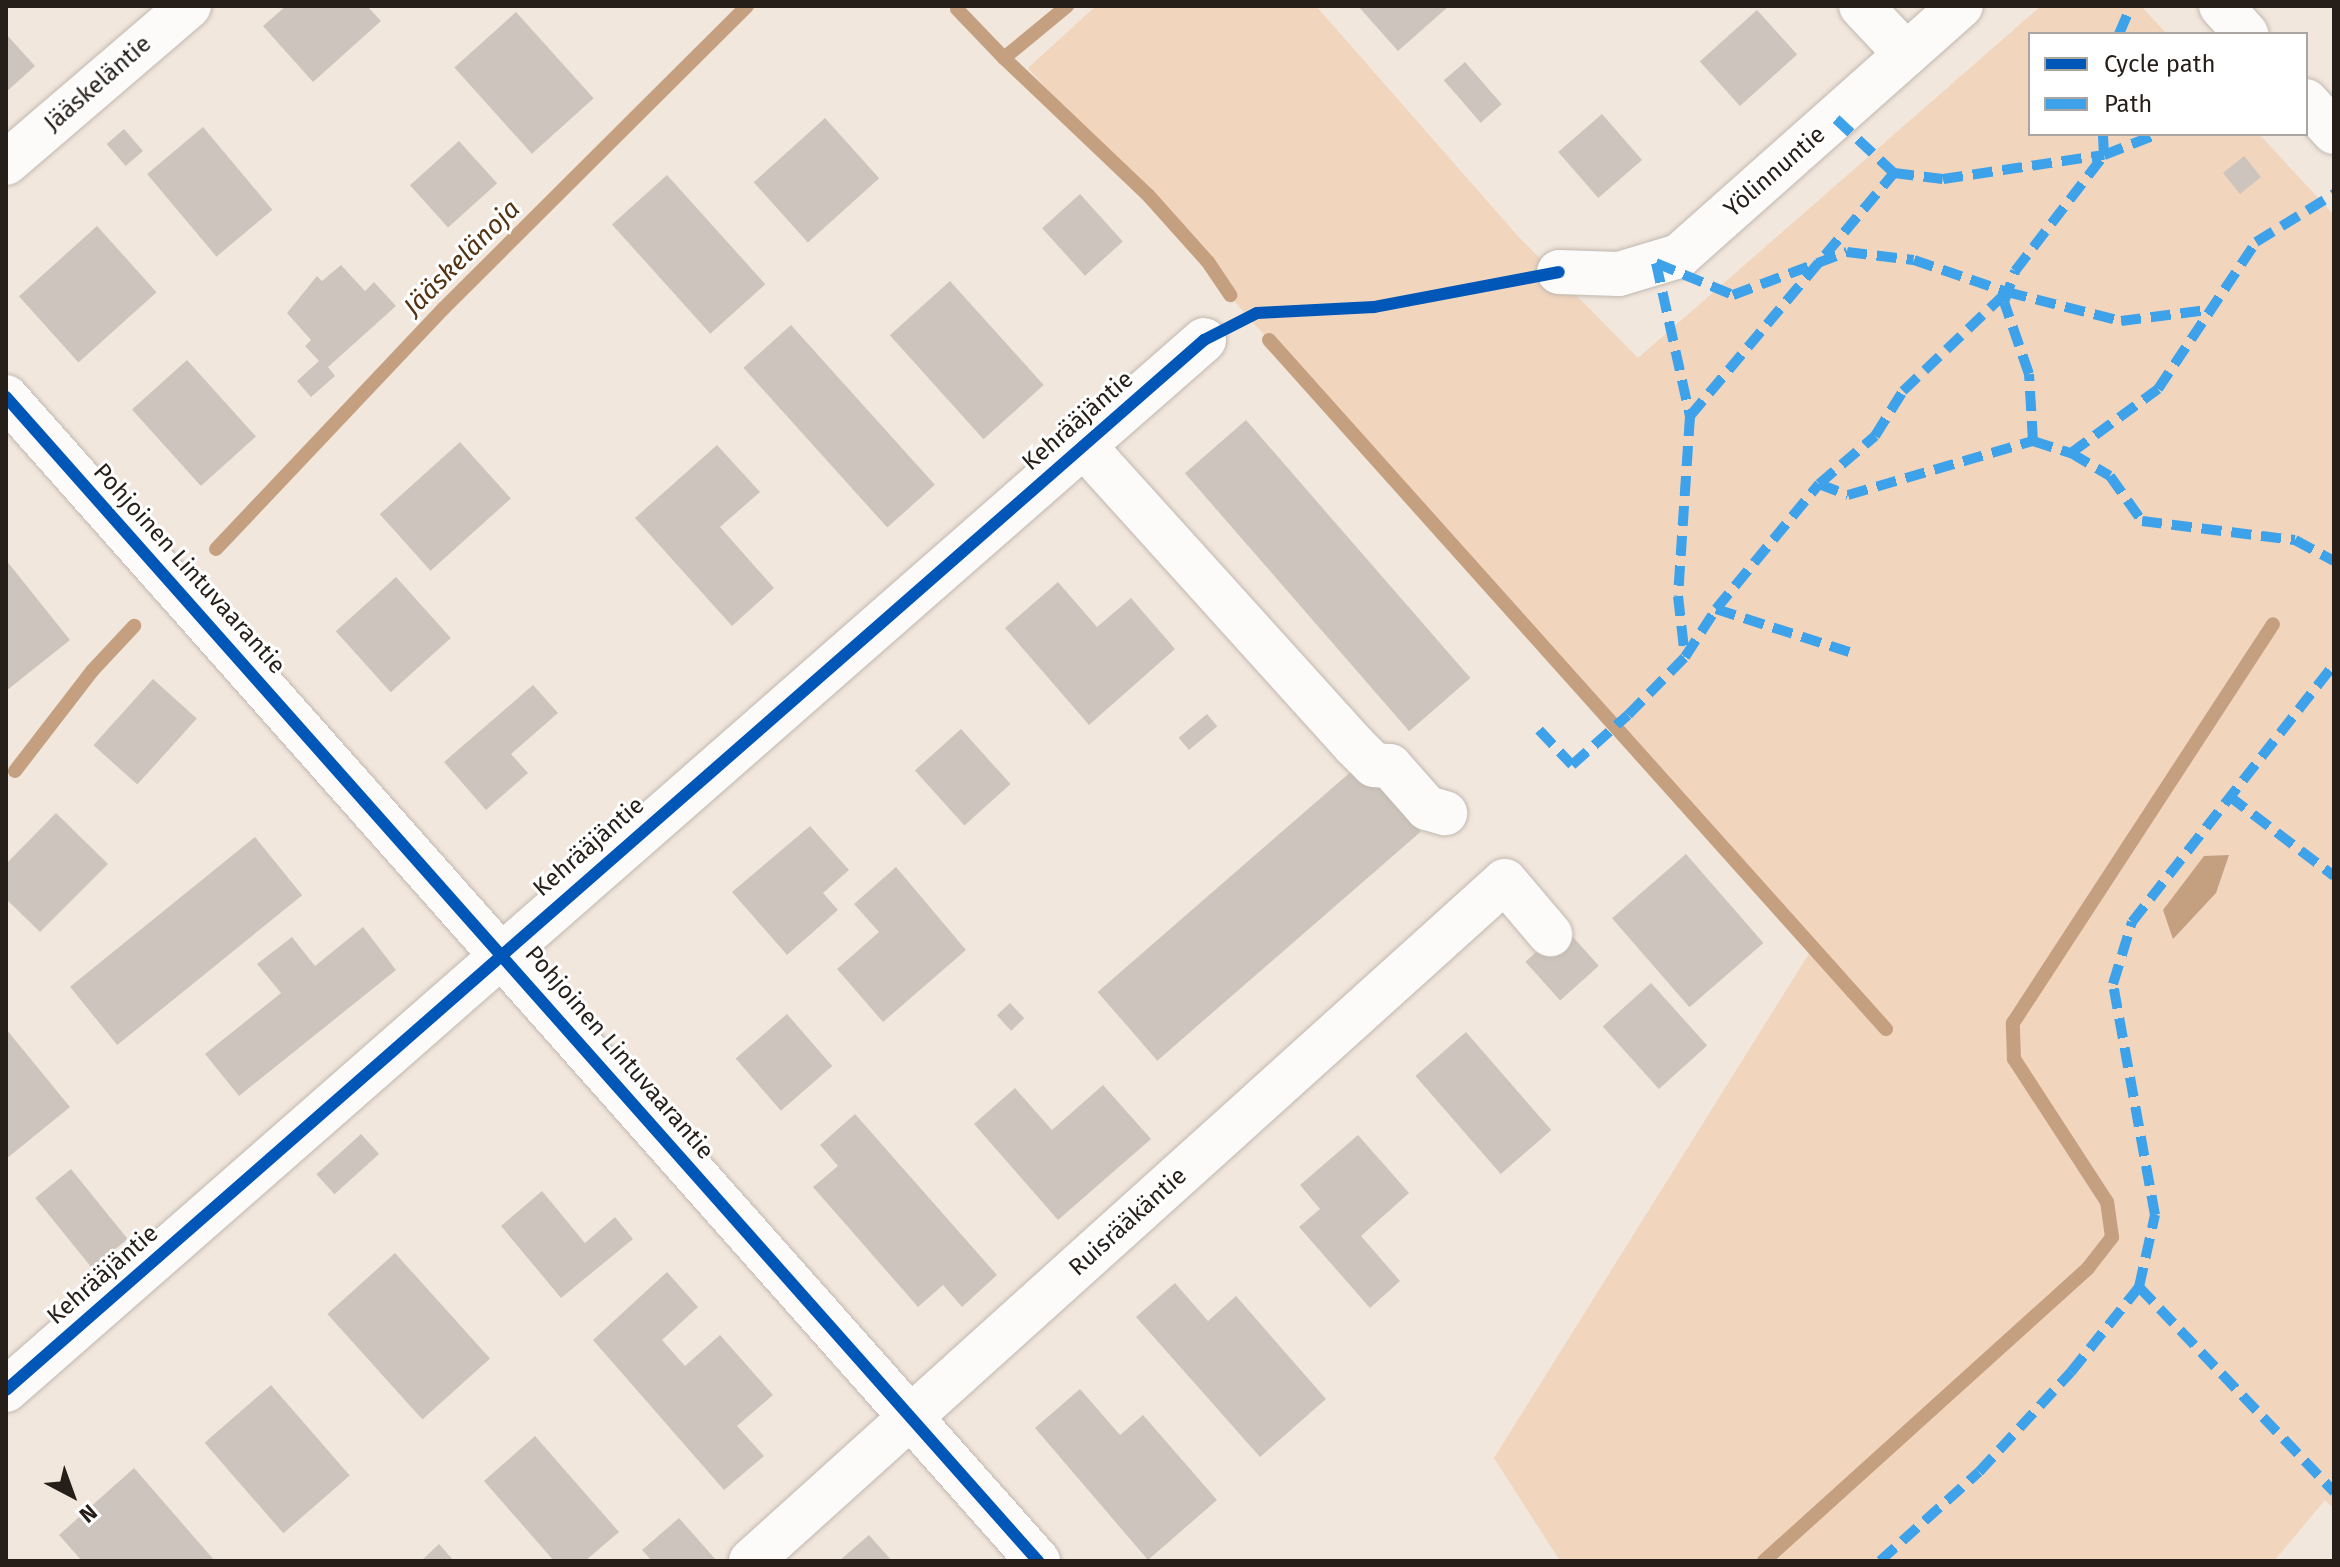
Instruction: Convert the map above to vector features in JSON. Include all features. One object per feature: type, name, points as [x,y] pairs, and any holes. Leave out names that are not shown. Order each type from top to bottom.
[{"type":"street","name":"Jääskeläntie","points":[[6,163],[189,6]]},
{"type":"street","points":[[1861,6],[1926,25]]},
{"type":"street","points":[[2221,6],[2244,32]]},
{"type":"street","name":"Yölinnuntie","points":[[1559,272],[1619,274],[1679,256],[1926,25]]},
{"type":"street","points":[[2308,103],[2334,132]]},
{"type":"street","name":"Kehrääjäntie","points":[[6,1390],[501,952],[1204,340]]},
{"type":"street","name":"Pohjoinen Lintuvaarantie","points":[[6,397],[1038,1561]]},
{"type":"street","points":[[1083,445],[1354,745],[1374,765],[1390,766],[1427,808],[1445,813]]},
{"type":"street","name":"Ruisrääkäntie","points":[[751,1561],[1505,881],[1550,934]]},
{"type":"shaded area","points":[[1096,6],[1316,6],[1517,235],[1638,358],[2041,6],[2141,6],[2165,32],[2028,32],[2028,136],[2261,136],[2334,215],[2334,1509],[2325,1500],[2274,1561],[1560,1561],[1494,1458],[1810,952],[1028,68]]},
{"type":"shaded area","points":[[2229,855],[2216,893],[2173,939],[2163,910],[2204,856]]},
{"type":"building","points":[[286,6],[367,6],[381,21],[313,82],[263,26]]},
{"type":"building","points":[[1358,6],[1449,6],[1398,51]]},
{"type":"building","points":[[1757,10],[1797,55],[1740,106],[1700,62]]},
{"type":"building","points":[[516,12],[594,98],[532,154],[454,68]]},
{"type":"building","points":[[6,34],[35,66],[6,92]]},
{"type":"building","points":[[1465,62],[1502,104],[1481,123],[1444,80]]},
{"type":"building","points":[[1602,114],[1642,160],[1598,198],[1558,152]]},
{"type":"building","points":[[825,118],[879,178],[808,242],[754,182]]},
{"type":"building","points":[[203,127],[272,210],[216,257],[147,174]]},
{"type":"building","points":[[124,129],[143,151],[126,166],[107,144]]},
{"type":"building","points":[[459,141],[497,183],[448,228],[410,185]]},
{"type":"building","points":[[2244,156],[2261,177],[2240,194],[2223,173]]},
{"type":"building","points":[[667,175],[765,284],[710,334],[612,225]]},
{"type":"building","points":[[1080,194],[1123,242],[1085,276],[1042,228]]},
{"type":"building","points":[[97,226],[157,292],[79,362],[19,296]]},
{"type":"building","points":[[341,265],[365,291],[374,282],[396,306],[328,367],[335,376],[311,397],[297,381],[319,361],[305,346],[311,340],[287,313],[317,276],[322,281]]},
{"type":"building","points":[[950,281],[1044,385],[983,439],[890,335]]},
{"type":"building","points":[[791,325],[935,485],[887,528],[743,368]]},
{"type":"building","points":[[187,360],[256,437],[201,486],[132,410]]},
{"type":"building","points":[[1246,420],[1470,678],[1409,731],[1185,473]]},
{"type":"building","points":[[460,442],[511,498],[431,571],[380,514]]},
{"type":"building","points":[[717,445],[760,492],[720,527],[774,588],[732,626],[635,518]]},
{"type":"building","points":[[6,560],[70,640],[6,691]]},
{"type":"building","points":[[396,577],[451,638],[391,692],[336,631]]},
{"type":"building","points":[[1058,582],[1097,627],[1131,598],[1175,649],[1089,725],[1005,628]]},
{"type":"building","points":[[153,679],[197,718],[137,785],[93,745]]},
{"type":"building","points":[[533,685],[558,713],[511,754],[528,773],[486,810],[444,762]]},
{"type":"building","points":[[1207,714],[1217,726],[1189,750],[1179,738]]},
{"type":"building","points":[[961,729],[1011,784],[964,825],[915,770]]},
{"type":"building","points":[[1361,763],[1421,832],[1157,1061],[1098,992]]},
{"type":"building","points":[[56,813],[108,864],[40,932],[6,899],[6,864]]},
{"type":"building","points":[[810,826],[849,870],[823,893],[838,910],[787,955],[732,892]]},
{"type":"building","points":[[255,837],[302,895],[117,1045],[70,987]]},
{"type":"building","points":[[1686,854],[1763,943],[1689,1007],[1612,918]]},
{"type":"building","points":[[896,867],[966,950],[883,1022],[837,969],[879,932],[854,904]]},
{"type":"building","points":[[363,927],[396,970],[239,1096],[205,1054],[281,993],[257,964],[292,937],[315,966]]},
{"type":"building","points":[[1564,927],[1599,966],[1560,1000],[1525,962]]},
{"type":"building","points":[[1651,983],[1707,1045],[1659,1089],[1603,1026]]},
{"type":"building","points":[[1010,1003],[1024,1018],[1011,1031],[997,1015]]},
{"type":"building","points":[[787,1014],[832,1066],[781,1111],[736,1059]]},
{"type":"building","points":[[6,1029],[70,1107],[6,1159]]},
{"type":"building","points":[[1466,1032],[1551,1130],[1501,1174],[1415,1076]]},
{"type":"building","points":[[1103,1085],[1151,1139],[1058,1220],[974,1124],[1015,1088],[1052,1130]]},
{"type":"building","points":[[855,1114],[997,1275],[962,1307],[943,1285],[918,1307],[813,1187],[838,1166],[820,1145]]},
{"type":"building","points":[[361,1134],[379,1154],[334,1194],[316,1174]]},
{"type":"building","points":[[1358,1135],[1409,1193],[1361,1236],[1400,1281],[1370,1308],[1299,1227],[1320,1209],[1300,1185]]},
{"type":"building","points":[[71,1169],[128,1239],[92,1268],[35,1198]]},
{"type":"building","points":[[542,1191],[585,1243],[615,1217],[633,1239],[561,1298],[501,1226]]},
{"type":"building","points":[[395,1253],[490,1359],[422,1419],[327,1314]]},
{"type":"building","points":[[667,1272],[698,1307],[662,1340],[685,1366],[720,1335],[773,1395],[737,1426],[764,1456],[724,1490],[593,1340]]},
{"type":"building","points":[[1175,1283],[1208,1321],[1236,1296],[1326,1399],[1260,1457],[1136,1317]]},
{"type":"building","points":[[271,1385],[350,1476],[283,1533],[205,1443]]},
{"type":"building","points":[[1080,1389],[1120,1435],[1143,1415],[1217,1500],[1148,1560],[1035,1428]]},
{"type":"building","points":[[535,1436],[619,1532],[585,1561],[554,1561],[484,1481]]},
{"type":"building","points":[[134,1468],[215,1561],[82,1561],[59,1535]]},
{"type":"building","points":[[679,1518],[717,1561],[652,1561],[642,1550]]},
{"type":"building","points":[[869,1535],[892,1561],[839,1561]]},
{"type":"building","points":[[439,1544],[454,1561],[421,1561]]},
{"type":"waterway","name":"Jääskelänoja","points":[[216,549],[443,309],[747,6]]},
{"type":"waterway","name":"Jääskelänoja","points":[[957,9],[1004,58],[1067,6]]},
{"type":"waterway","points":[[1004,58],[1148,195],[1208,262],[1230,295]]},
{"type":"waterway","points":[[1269,340],[1886,1029]]},
{"type":"waterway","points":[[1764,1561],[2088,1268],[2112,1237],[2107,1202],[2014,1059],[2013,1023],[2273,624]]},
{"type":"waterway","name":"Jääskelänoja","points":[[15,771],[92,671],[134,626]]},
{"type":"marked path","points":[[2120,32],[2131,6]]},
{"type":"marked path","points":[[1836,119],[1894,173],[1943,179],[2104,155],[2153,136]]},
{"type":"marked path","points":[[2033,441],[2029,374],[2004,302],[2015,271],[2104,155],[2103,136]]},
{"type":"marked path","points":[[1690,416],[1894,173]]},
{"type":"marked path","points":[[1819,484],[1848,495],[2033,441],[2071,453],[2158,389],[2256,242],[2334,194]]},
{"type":"marked path","points":[[1656,263],[1733,295],[1847,252],[1914,260],[2007,292],[2121,321],[2207,310]]},
{"type":"marked path","points":[[1656,263],[1690,416],[1678,596],[1685,657]]},
{"type":"marked path","points":[[1539,730],[1572,765],[1628,715],[1685,657],[1716,609],[1819,484],[1875,436],[1903,391],[2007,292]]},
{"type":"marked path","points":[[2071,453],[2110,476],[2142,521],[2295,540],[2334,561]]},
{"type":"marked path","points":[[1716,609],[1849,652]]},
{"type":"marked path","points":[[1880,1561],[1979,1472],[2071,1372],[2139,1287],[2155,1215],[2113,984],[2132,922],[2334,664]]},
{"type":"marked path","points":[[2229,796],[2334,876]]},
{"type":"marked path","points":[[2139,1287],[2334,1492]]},
{"type":"cycle path","points":[[6,1390],[1204,340],[1257,313],[1374,307],[1559,272]]},
{"type":"cycle path","points":[[6,397],[1038,1561]]}]
